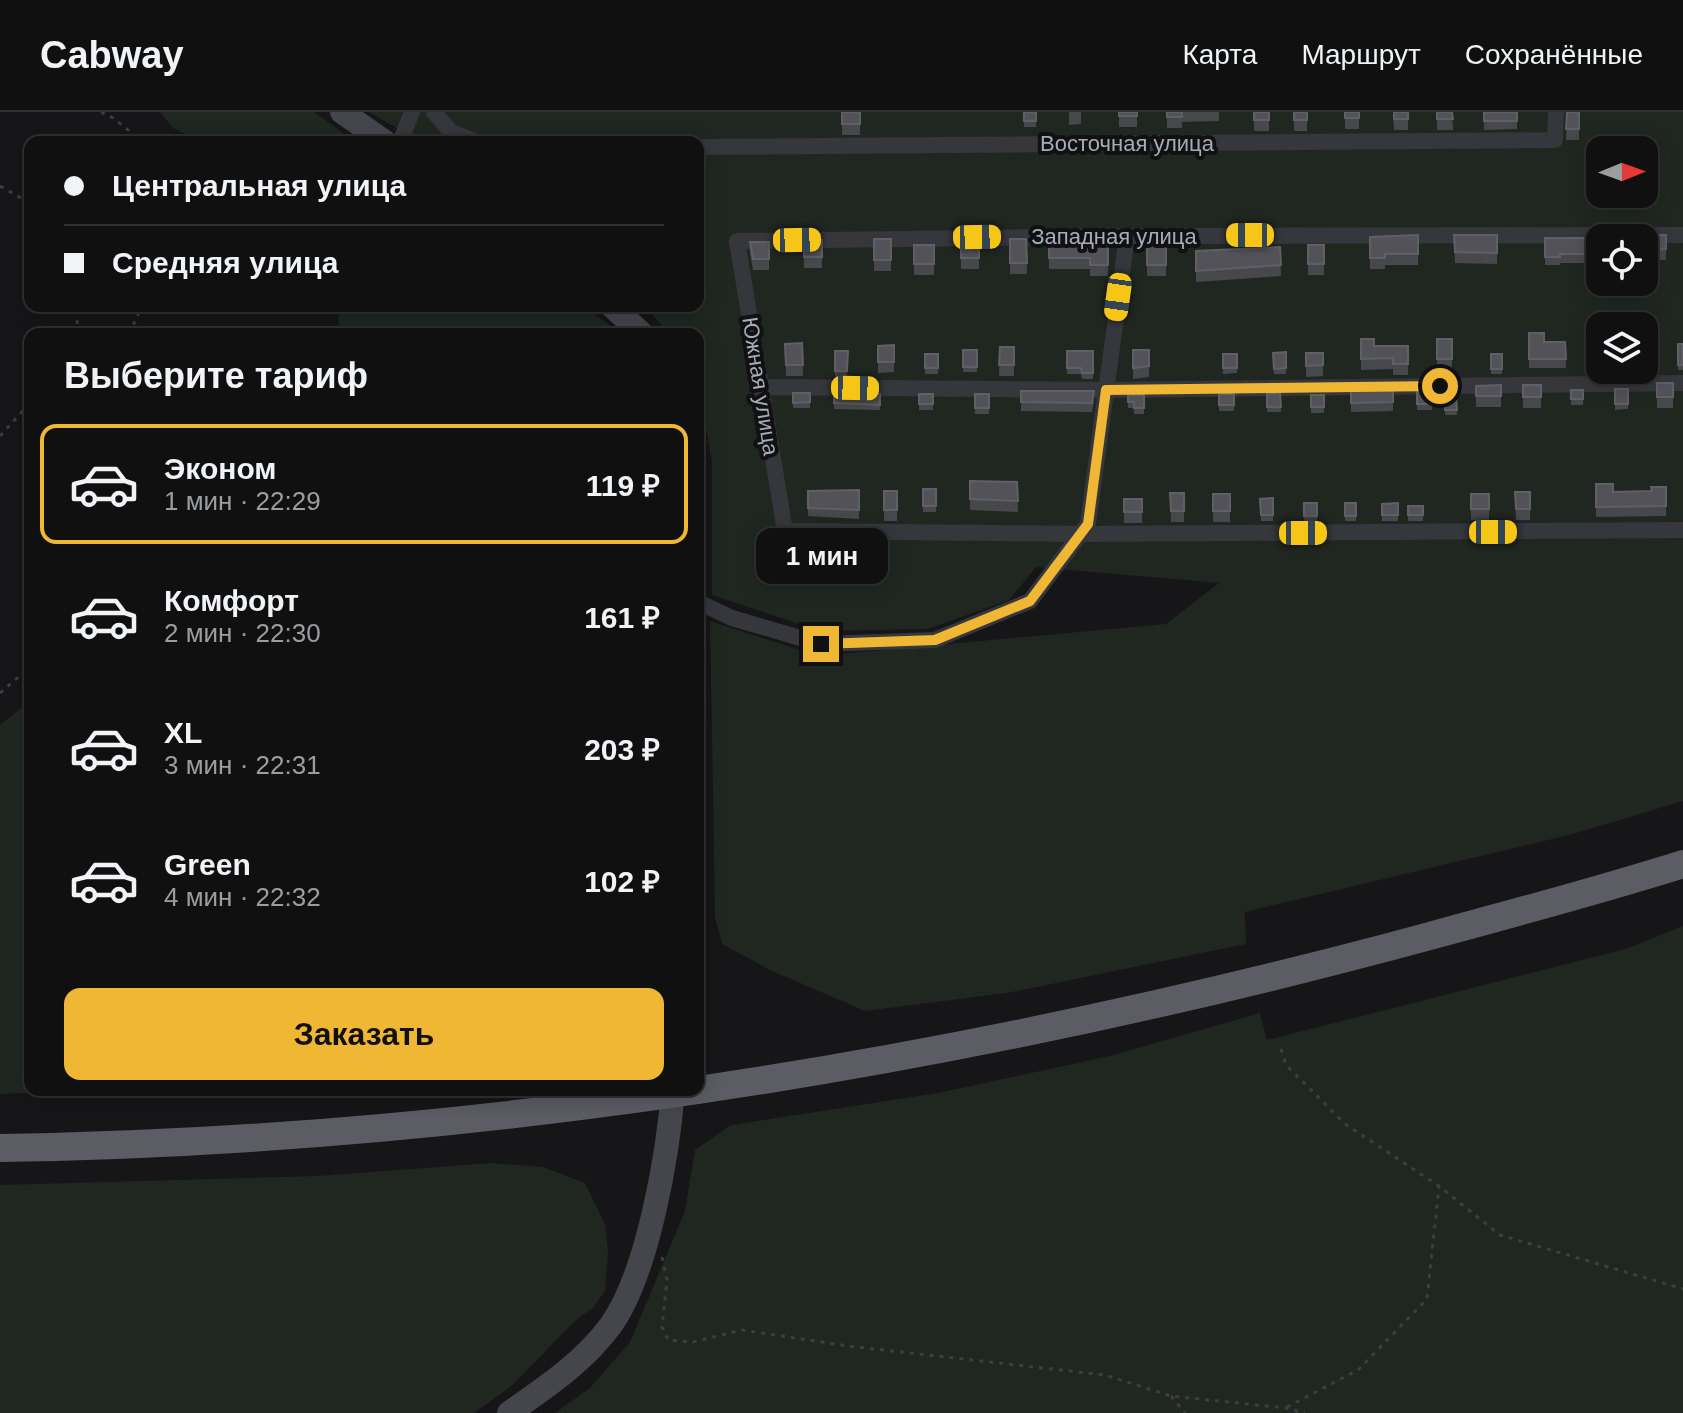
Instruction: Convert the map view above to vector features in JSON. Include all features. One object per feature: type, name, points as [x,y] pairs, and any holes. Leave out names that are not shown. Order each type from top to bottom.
[{"type":"highway","points":[[704,1087],[920,1052],[1148,1006],[1490,920],[1683,864]]},
{"type":"highway","points":[[0,1148],[270,1136],[504,1115],[644,1096]]},
{"type":"main road","points":[[342,112],[376,136]]},
{"type":"main road","points":[[618,312],[636,328]]},
{"type":"main road","points":[[509,1413],[554,1382],[585,1355],[612,1324],[644,1251],[659,1191],[672,1096]]},
{"type":"street","points":[[402,136],[412,112]]},
{"type":"street","points":[[434,112],[450,131],[462,136]]},
{"type":"street","name":"Восточная улица","points":[[704,147],[1555,140],[1556,112]]},
{"type":"street","name":"Западная улица","points":[[737,241],[1127,236],[1683,235]]},
{"type":"street","points":[[704,605],[732,618],[821,644],[935,640],[1030,601],[1088,524],[1127,236]]},
{"type":"street","name":"Южная улица","points":[[737,241],[785,531],[1081,534]]},
{"type":"street","points":[[760,387],[1106,390],[1683,383]]},
{"type":"street","points":[[1081,534],[1683,530]]},
{"type":"path","points":[[101,112],[136,136]]},
{"type":"path","points":[[0,186],[24,200]]},
{"type":"path","points":[[0,436],[24,410]]},
{"type":"path","points":[[0,693],[24,672]]},
{"type":"path","points":[[1281,1049],[1286,1065],[1345,1124],[1439,1186],[1500,1235],[1683,1289]]},
{"type":"path","points":[[1286,1408],[1358,1370],[1427,1299],[1439,1186]]},
{"type":"path","points":[[644,1251],[662,1256],[667,1280],[662,1327],[668,1340],[693,1342],[742,1330],[848,1346],[1105,1375],[1171,1396],[1286,1408],[1305,1413]]},
{"type":"path","points":[[1171,1396],[1185,1413]]},
{"type":"shaded area","points":[[160,112],[314,112],[345,136],[189,136],[173,128]]},
{"type":"shaded area","points":[[369,112],[1683,112],[1683,801],[1573,834],[1245,912],[1246,944],[1007,993],[865,1011],[770,970],[722,944],[715,917],[710,621],[818,656],[1166,624],[1219,583],[1036,567],[1009,600],[928,629],[820,631],[712,595],[712,462],[704,418],[704,328],[663,328],[651,312],[704,312],[704,136],[411,136]]},
{"type":"shaded area","points":[[338,312],[591,312],[612,328],[339,328]]},
{"type":"shaded area","points":[[24,706],[24,1093],[0,1094],[0,725]]},
{"type":"shaded area","points":[[1683,926],[1683,1413],[555,1413],[590,1388],[630,1342],[685,1211],[695,1150],[731,1125],[938,1093],[1110,1056],[1260,1013],[1267,1040],[1626,949]]},
{"type":"shaded area","points":[[492,1163],[543,1167],[585,1183],[605,1224],[608,1252],[605,1291],[592,1309],[578,1318],[509,1388],[474,1413],[0,1413],[0,1185],[318,1176]]},
{"type":"building","points":[[842,112],[860,112],[860,124],[842,124]]},
{"type":"building","points":[[1024,112],[1036,112],[1036,121],[1024,121]]},
{"type":"building","points":[[1119,112],[1137,112],[1137,116],[1119,116]]},
{"type":"building","points":[[1167,112],[1182,112],[1182,117],[1167,117]]},
{"type":"building","points":[[1254,112],[1269,112],[1269,120],[1254,120]]},
{"type":"building","points":[[1294,112],[1307,112],[1307,120],[1294,120]]},
{"type":"building","points":[[1345,112],[1359,112],[1359,118],[1345,118]]},
{"type":"building","points":[[1394,112],[1408,112],[1408,119],[1394,119]]},
{"type":"building","points":[[1437,112],[1452,112],[1453,119],[1437,119]]},
{"type":"building","points":[[1484,112],[1517,112],[1517,121],[1484,121]]},
{"type":"building","points":[[1567,112],[1579,112],[1579,129],[1566,129]]},
{"type":"building","points":[[1418,235],[1418,254],[1385,254],[1385,258],[1370,258],[1370,237]]},
{"type":"building","points":[[1454,235],[1497,235],[1497,253],[1455,252]]},
{"type":"building","points":[[1658,235],[1666,235],[1666,249],[1658,249]]},
{"type":"building","points":[[1049,237],[1069,237],[1069,245],[1108,244],[1108,265],[1090,265],[1090,258],[1049,258]]},
{"type":"building","points":[[961,238],[979,238],[979,258],[961,258]]},
{"type":"building","points":[[1545,238],[1585,238],[1585,254],[1545,257]]},
{"type":"building","points":[[874,239],[891,239],[891,260],[874,260]]},
{"type":"building","points":[[1010,239],[1026,239],[1027,263],[1010,263]]},
{"type":"building","points":[[804,240],[822,240],[822,257],[804,257]]},
{"type":"building","points":[[750,242],[769,242],[769,259],[753,259]]},
{"type":"building","points":[[1147,243],[1166,243],[1166,265],[1147,265]]},
{"type":"building","points":[[914,245],[934,245],[934,264],[914,264]]},
{"type":"building","points":[[1308,245],[1324,245],[1324,264],[1308,264]]},
{"type":"building","points":[[1280,247],[1281,265],[1196,271],[1196,251]]},
{"type":"building","points":[[1529,333],[1544,333],[1544,342],[1565,342],[1566,359],[1529,359]]},
{"type":"building","points":[[1361,339],[1374,339],[1374,346],[1408,346],[1408,364],[1393,364],[1393,358],[1361,359]]},
{"type":"building","points":[[1437,339],[1452,339],[1452,359],[1437,359]]},
{"type":"building","points":[[802,343],[803,365],[786,365],[785,344]]},
{"type":"building","points":[[1678,344],[1683,344],[1683,365],[1678,365]]},
{"type":"building","points":[[894,345],[894,362],[878,362],[878,346]]},
{"type":"building","points":[[1000,347],[1014,347],[1014,365],[999,365]]},
{"type":"building","points":[[963,350],[977,350],[977,367],[963,367]]},
{"type":"building","points":[[1133,350],[1149,350],[1149,366],[1133,368]]},
{"type":"building","points":[[835,351],[848,351],[847,371],[835,371]]},
{"type":"building","points":[[1067,351],[1093,351],[1093,373],[1082,373],[1081,368],[1067,368]]},
{"type":"building","points":[[1286,352],[1286,368],[1274,369],[1273,353]]},
{"type":"building","points":[[1306,353],[1323,353],[1323,365],[1306,366]]},
{"type":"building","points":[[925,354],[938,354],[938,368],[925,368]]},
{"type":"building","points":[[1223,354],[1237,354],[1237,368],[1223,368]]},
{"type":"building","points":[[1491,354],[1502,354],[1502,369],[1491,369]]},
{"type":"building","points":[[1658,383],[1673,383],[1673,397],[1657,397]]},
{"type":"building","points":[[1501,385],[1501,396],[1476,396],[1476,386]]},
{"type":"building","points":[[1523,385],[1541,385],[1541,397],[1523,397]]},
{"type":"building","points":[[1351,389],[1393,389],[1393,402],[1351,403]]},
{"type":"building","points":[[1615,389],[1628,389],[1628,404],[1615,404]]},
{"type":"building","points":[[1571,390],[1583,390],[1583,399],[1571,399]]},
{"type":"building","points":[[1021,391],[1094,391],[1092,403],[1021,402]]},
{"type":"building","points":[[1417,392],[1432,392],[1432,404],[1417,404]]},
{"type":"building","points":[[793,393],[810,393],[810,402],[793,403]]},
{"type":"building","points":[[834,393],[880,394],[880,405],[834,403]]},
{"type":"building","points":[[1280,393],[1281,407],[1267,407],[1267,394]]},
{"type":"building","points":[[919,394],[933,394],[933,404],[919,404]]},
{"type":"building","points":[[975,394],[989,394],[989,408],[975,408]]},
{"type":"building","points":[[1219,394],[1234,394],[1234,405],[1219,405]]},
{"type":"building","points":[[1128,395],[1144,395],[1144,408],[1134,408],[1134,402],[1128,402]]},
{"type":"building","points":[[1311,395],[1324,395],[1324,407],[1311,407]]},
{"type":"building","points":[[1445,395],[1456,395],[1457,410],[1445,410]]},
{"type":"building","points":[[970,481],[1017,482],[1018,501],[970,499]]},
{"type":"building","points":[[1596,484],[1613,484],[1613,492],[1652,491],[1651,487],[1666,487],[1666,506],[1596,507]]},
{"type":"building","points":[[923,489],[936,489],[936,506],[923,506]]},
{"type":"building","points":[[859,490],[859,510],[808,508],[808,491]]},
{"type":"building","points":[[884,491],[897,491],[897,510],[884,510]]},
{"type":"building","points":[[1515,492],[1530,492],[1530,509],[1516,509]]},
{"type":"building","points":[[1170,493],[1184,493],[1184,511],[1171,511]]},
{"type":"building","points":[[1213,494],[1230,494],[1230,511],[1213,511]]},
{"type":"building","points":[[1471,494],[1489,494],[1489,509],[1471,509]]},
{"type":"building","points":[[1273,498],[1273,515],[1261,515],[1260,499]]},
{"type":"building","points":[[1124,499],[1142,499],[1142,512],[1124,512]]},
{"type":"building","points":[[1304,503],[1317,503],[1317,516],[1304,516]]},
{"type":"building","points":[[1345,503],[1356,503],[1356,516],[1345,516]]},
{"type":"building","points":[[1398,503],[1398,515],[1382,515],[1382,504]]},
{"type":"building","points":[[1408,506],[1423,506],[1423,515],[1408,515]]},
{"type":"route","points":[[821,644],[935,640],[1030,601],[1088,524],[1106,390],[1440,386]]}]
